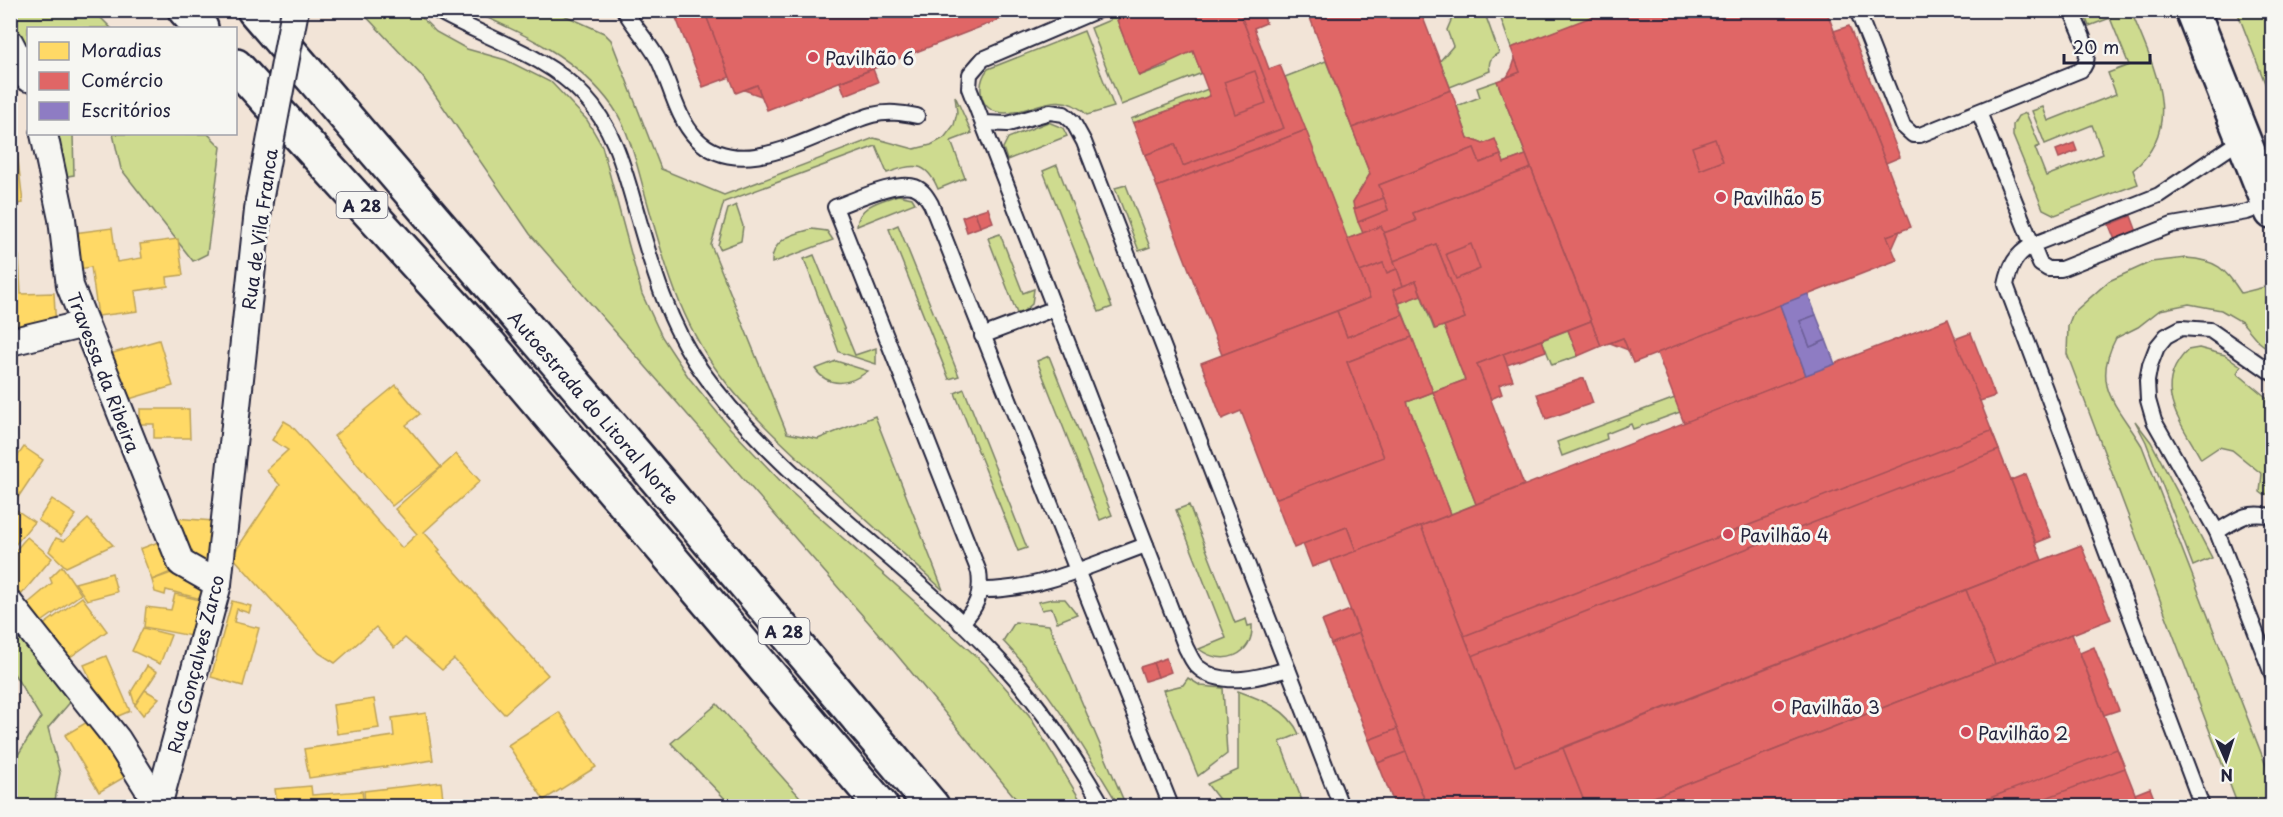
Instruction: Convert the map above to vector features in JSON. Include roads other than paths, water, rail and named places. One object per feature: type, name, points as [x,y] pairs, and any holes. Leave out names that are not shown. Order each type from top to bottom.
[{"type":"main road","points":[[184,10],[200,27]]},
{"type":"main road","name":"Autoestrada do Litoral Norte","points":[[254,10],[622,438],[932,807]]},
{"type":"main road","points":[[2192,10],[2271,208]]},
{"type":"main road","name":"A 28","points":[[237,67],[489,344],[881,807]]},
{"type":"street","name":"Rua de Vila Franca","points":[[232,448],[259,201],[295,10]]},
{"type":"street","points":[[10,43],[27,76]]},
{"type":"street","name":"Travessa da Ribeira","points":[[44,135],[62,219],[70,286],[181,563],[218,584]]},
{"type":"street","points":[[10,342],[85,324]]},
{"type":"street","name":"Rua Gonçalves Zarco","points":[[158,806],[218,584],[232,448]]},
{"type":"street","points":[[10,604],[117,740],[158,806]]},
{"type":"lane","points":[[436,10],[471,31],[516,49],[558,73],[584,95],[606,122],[618,147],[657,283],[678,329],[701,369],[751,430],[961,624],[1014,677],[1064,741],[1103,807]]},
{"type":"lane","points":[[624,10],[646,38],[683,121],[696,138],[712,150],[737,158],[772,153],[873,115],[898,112],[917,116]]},
{"type":"lane","points":[[1098,10],[1000,50],[975,66],[970,74],[969,88],[1186,648],[1197,667],[1211,676],[1230,679],[1249,678],[1287,669]]},
{"type":"lane","points":[[1857,10],[1907,131],[1920,135],[2081,70],[2085,66],[2088,54],[2071,10]]},
{"type":"lane","points":[[983,123],[1008,124],[1050,112],[1064,114],[1073,122],[1084,142],[1341,807]]},
{"type":"lane","points":[[1979,112],[2040,264],[2048,269],[2061,269],[2172,225],[2271,208]]},
{"type":"lane","points":[[2202,807],[2006,285],[2009,269],[2018,253],[2032,244],[2159,195],[2229,148],[2245,142]]},
{"type":"lane","points":[[961,624],[978,603],[981,590],[979,572],[835,207],[899,186],[913,186],[924,193],[931,204],[1171,807]]},
{"type":"lane","points":[[982,336],[1053,309]]},
{"type":"lane","points":[[2272,373],[2210,330],[2194,327],[2181,328],[2166,336],[2157,347],[2150,365],[2148,400],[2154,421],[2217,532],[2272,674]]},
{"type":"lane","points":[[2217,532],[2241,516],[2256,512],[2272,516]]},
{"type":"lane","points":[[981,590],[1005,590],[1026,586],[1146,545]]},
{"type":"place","name":"Pavilhão 6","points":[[813,57]]},
{"type":"place","name":"Pavilhão 5","points":[[1721,197]]},
{"type":"place","name":"Pavilhão 4","points":[[1728,534]]},
{"type":"place","name":"Pavilhão 3","points":[[1779,706]]},
{"type":"place","name":"Pavilhão 2","points":[[1966,732]]}]
